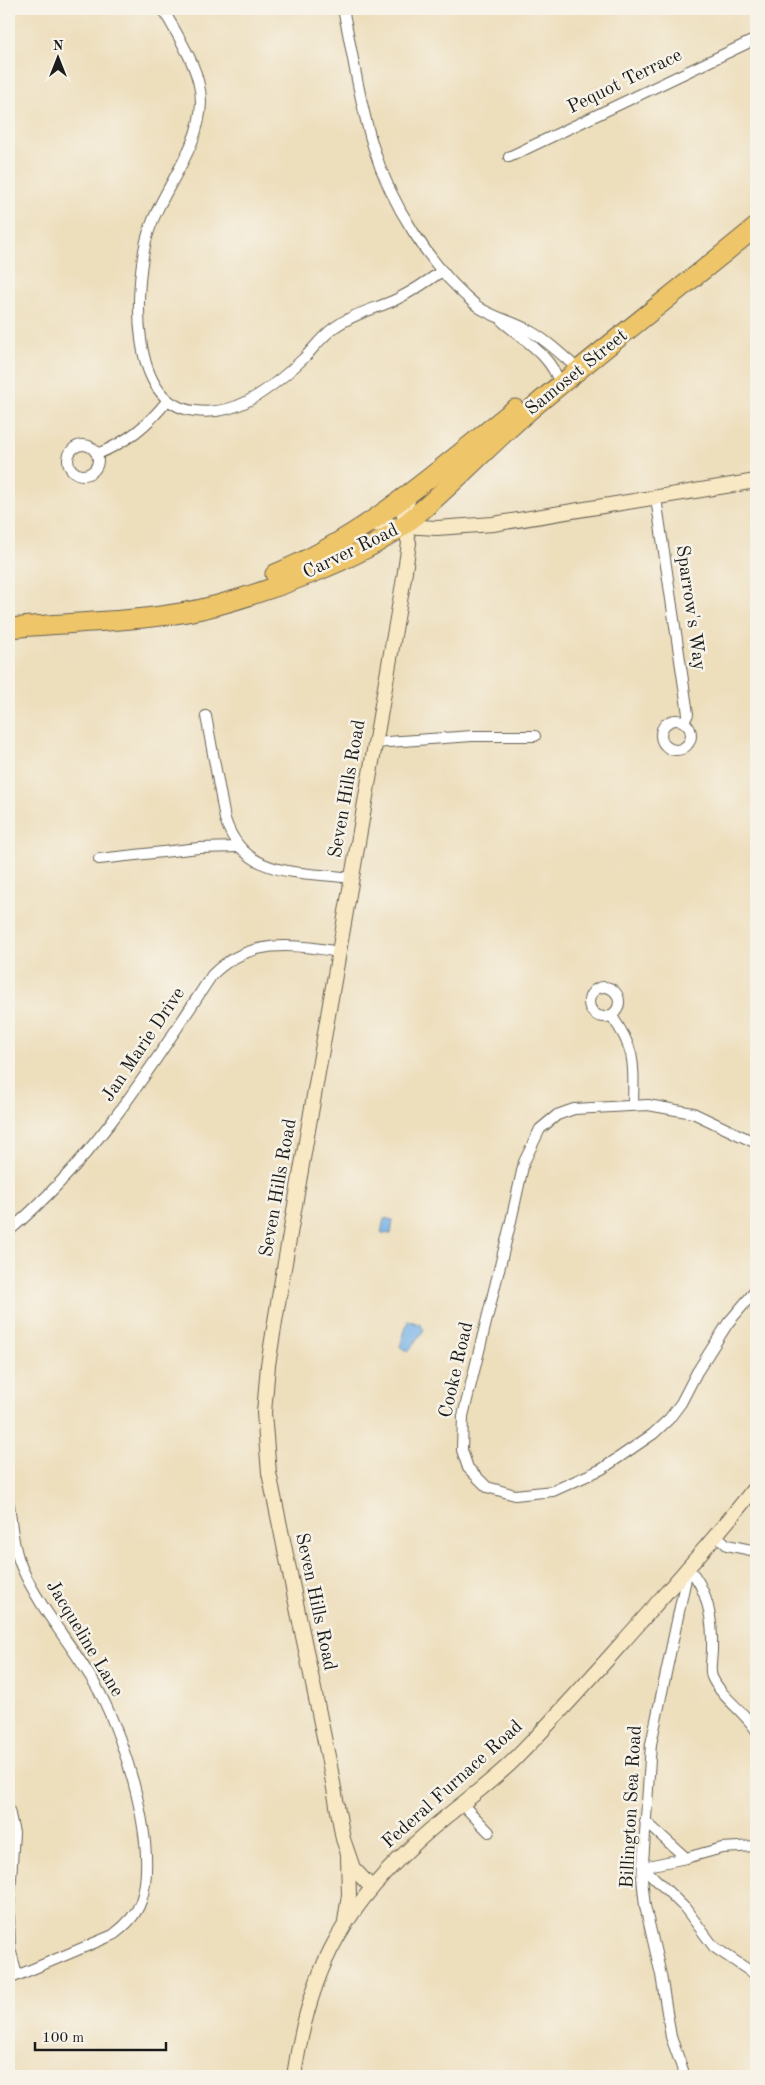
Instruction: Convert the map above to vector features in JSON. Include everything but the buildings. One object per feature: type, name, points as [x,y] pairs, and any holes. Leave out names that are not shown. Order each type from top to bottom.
[{"type":"highway","name":"Samoset Street","points":[[404,525],[567,373],[756,213]]},
{"type":"highway","name":"Samoset Street","points":[[410,494],[756,227]]},
{"type":"highway","name":"Carver Road","points":[[9,618],[146,607],[217,594],[259,581],[298,564],[368,524],[410,494]]},
{"type":"highway","name":"Carver Road","points":[[9,628],[144,617],[216,606],[336,562],[368,547],[404,525]]},
{"type":"street","points":[[163,9],[197,76],[201,103],[195,137],[156,211],[146,242],[142,267],[139,314],[143,350],[150,374],[167,400],[180,408],[201,412],[222,410],[245,402],[281,378],[334,328],[361,312],[397,299],[442,271]]},
{"type":"street","points":[[343,9],[366,122],[377,160],[418,238],[442,271],[479,308],[528,330],[567,373]]},
{"type":"street","name":"Pequot Terrace","points":[[509,157],[756,38]]},
{"type":"street","points":[[492,314],[567,373]]},
{"type":"street","points":[[97,454],[129,439],[149,423],[167,400]]},
{"type":"street","name":"Carver Road","points":[[404,525],[437,528],[493,524],[756,481]]},
{"type":"street","name":"Seven Hills Road","points":[[344,1925],[349,1894],[348,1857],[269,1473],[264,1413],[268,1365],[279,1297],[409,543],[404,525],[404,512],[410,494]]},
{"type":"street","name":"Sparrow's Way","points":[[656,498],[688,714],[684,722]]},
{"type":"street","points":[[368,524],[404,525]]},
{"type":"street","points":[[206,716],[225,818],[230,834],[248,857],[274,868],[352,878]]},
{"type":"street","points":[[374,744],[472,736],[535,736]]},
{"type":"street","points":[[99,859],[199,848],[239,847]]},
{"type":"street","name":"Jan Marie Drive","points":[[9,1231],[41,1203],[109,1126],[154,1066],[212,975],[222,965],[246,952],[279,946],[313,947],[339,952]]},
{"type":"street","points":[[611,1015],[624,1034],[631,1051],[633,1104]]},
{"type":"street","name":"Cooke Road","points":[[756,1143],[693,1114],[663,1106],[633,1104],[563,1112],[545,1123],[532,1142],[524,1162],[514,1211],[463,1416],[462,1450],[468,1468],[480,1482],[488,1487],[515,1495],[553,1491],[602,1469],[644,1441],[669,1419],[681,1403],[697,1372],[728,1323],[756,1290]]},
{"type":"street","name":"Federal Furnace Road","points":[[294,2076],[304,2020],[313,1988],[326,1957],[344,1925],[376,1883],[406,1851],[513,1761],[688,1568],[756,1486]]},
{"type":"street","name":"Jacqueline Lane","points":[[9,1505],[16,1551],[22,1568],[36,1594],[100,1694],[124,1751],[142,1827],[146,1871],[141,1901],[135,1914],[125,1926],[113,1935],[13,1977]]},
{"type":"street","points":[[716,1536],[727,1545],[756,1551]]},
{"type":"street","points":[[688,1568],[698,1578],[706,1600],[712,1627],[712,1675],[720,1688],[756,1730]]},
{"type":"street","name":"Billington Sea Road","points":[[685,2076],[670,2037],[661,1975],[645,1906],[643,1868],[650,1744],[655,1716],[680,1616],[688,1568]]},
{"type":"street","points":[[461,1803],[489,1832]]},
{"type":"street","points":[[9,1810],[14,1833],[9,1908]]},
{"type":"street","points":[[645,1821],[686,1858]]},
{"type":"street","points":[[643,1868],[722,1848],[756,1846]]},
{"type":"street","points":[[348,1857],[376,1883]]},
{"type":"street","points":[[643,1868],[676,1897],[714,1947],[756,1975]]},
{"type":"street","points":[[9,1916],[13,1977]]},
{"type":"water","points":[[384,1218],[393,1220],[391,1234],[381,1233]]},
{"type":"water","points":[[408,1320],[421,1325],[424,1330],[409,1351],[400,1347]]}]
